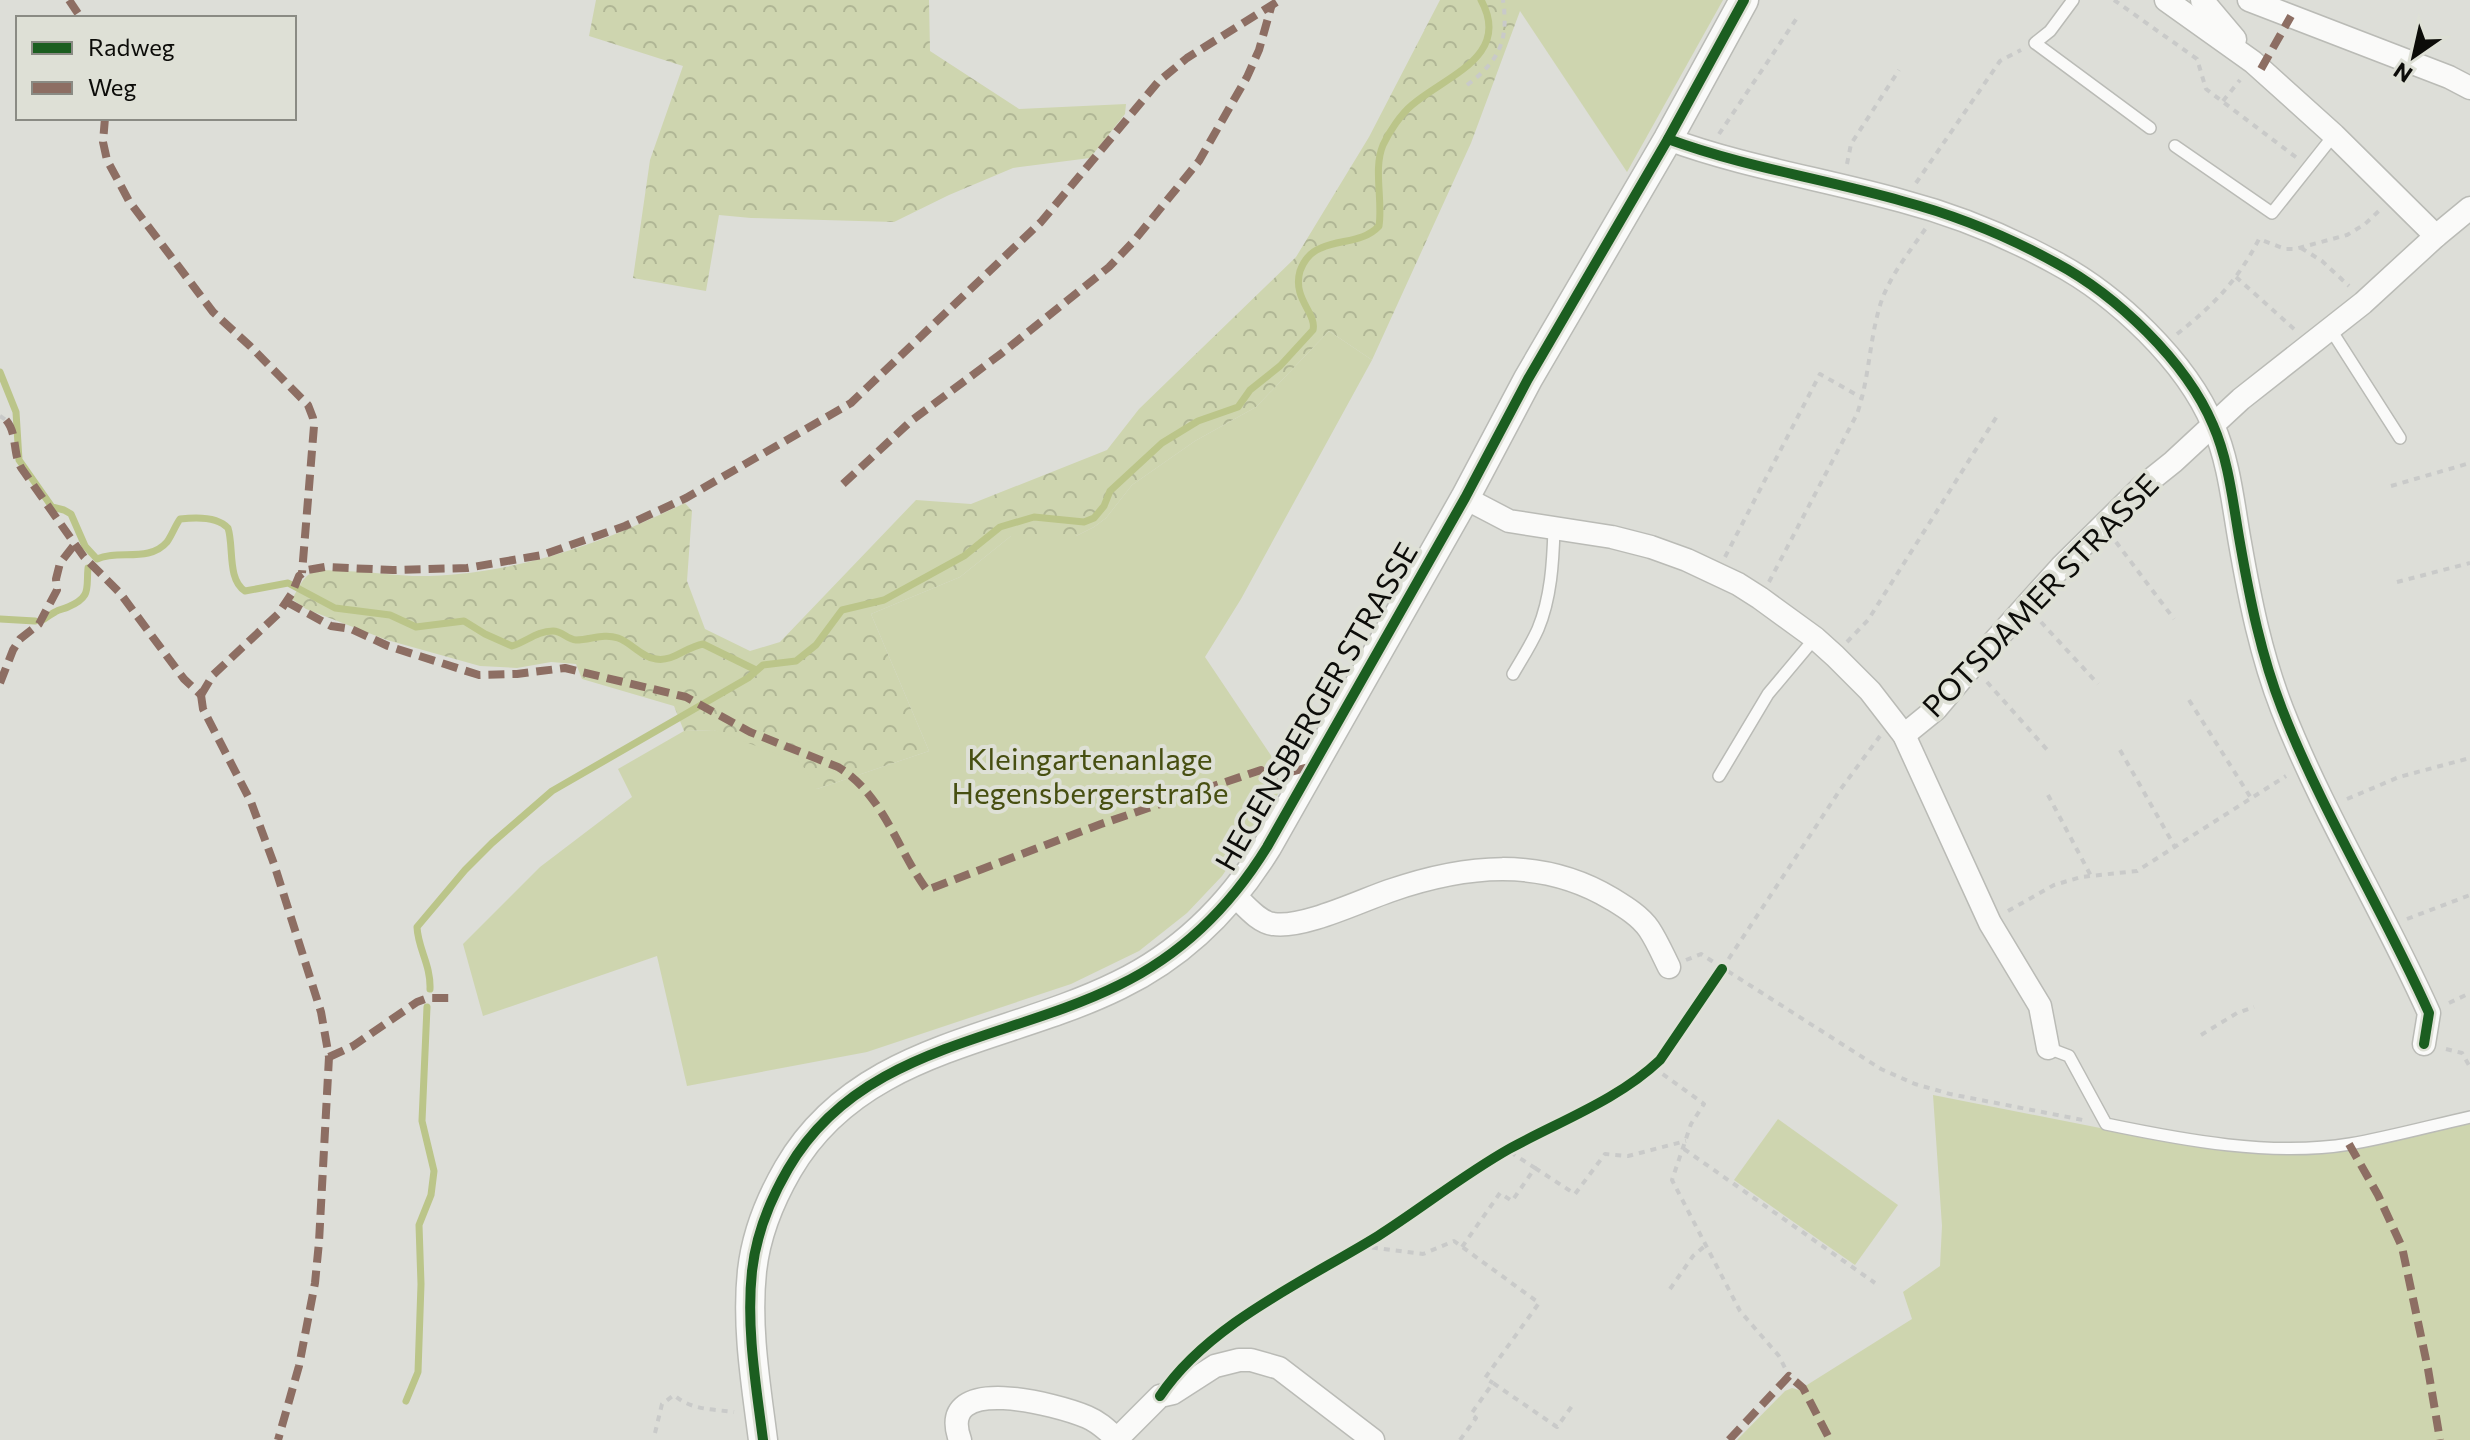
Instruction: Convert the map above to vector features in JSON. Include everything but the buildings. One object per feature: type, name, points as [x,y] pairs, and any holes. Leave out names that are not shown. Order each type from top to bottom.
[{"type":"street","name":"HEGENSBERGER STRASSE","points":[[763,1440],[750,1306],[754,1257],[771,1201],[793,1159],[817,1129],[856,1094],[902,1067],[1077,1003],[1139,975],[1190,941],[1234,895],[1267,847],[1744,0]]},
{"type":"street","points":[[2166,0],[2247,70],[2334,135],[2436,236]]},
{"type":"street","points":[[2202,0],[2247,70]]},
{"type":"street","points":[[2249,0],[2449,77],[2470,88]]},
{"type":"street","points":[[1668,139],[1706,153],[1903,201],[2010,240],[2059,264],[2095,288],[2161,348],[2197,392],[2214,426],[2233,500],[2255,624],[2268,672],[2305,764],[2429,1013],[2424,1044]]},
{"type":"street","name":"POTSDAMER STRASSE","points":[[1904,735],[1936,709],[2103,524],[2241,399],[2331,330],[2470,208]]},
{"type":"street","points":[[1465,498],[1509,521],[1612,537],[1651,547],[1716,573],[1760,598],[1835,656],[1870,691],[1904,735],[1990,923],[2040,1006],[2048,1048]]},
{"type":"street","points":[[1234,895],[1263,921],[1274,925],[1298,923],[1390,890],[1454,873],[1479,868],[1537,871],[1564,877],[1597,890],[1631,911],[1649,928],[1669,967]]},
{"type":"street","points":[[960,1440],[958,1423],[965,1408],[980,1399],[995,1397],[1025,1400],[1075,1412],[1096,1421],[1116,1439],[1160,1396],[1173,1393],[1215,1366],[1239,1360],[1262,1362],[1288,1374],[1373,1440]]},
{"type":"lane","points":[[2073,0],[2050,31],[2035,43],[2150,128]]},
{"type":"lane","points":[[2175,146],[2272,213],[2334,135]]},
{"type":"lane","points":[[2331,330],[2400,438]]},
{"type":"lane","points":[[1513,674],[1537,632],[1545,608],[1551,577],[1554,529]]},
{"type":"lane","points":[[1719,776],[1768,694],[1815,638]]},
{"type":"lane","points":[[2048,1048],[2069,1056],[2106,1124],[2173,1138],[2244,1147],[2314,1148],[2349,1144],[2470,1117]]},
{"type":"path","points":[[1467,85],[1486,70],[1497,56],[1504,17],[1503,0]]},
{"type":"path","points":[[2114,0],[2197,59],[2206,89],[2309,167]]},
{"type":"path","points":[[1706,153],[1797,18]]},
{"type":"path","points":[[1903,201],[2000,61],[2035,43]]},
{"type":"path","points":[[1844,186],[1851,144],[1899,70]]},
{"type":"path","points":[[2223,102],[2247,70]]},
{"type":"path","points":[[1760,598],[1857,414],[1884,295],[1892,278],[1938,212]]},
{"type":"path","points":[[2161,348],[2209,309],[2236,277],[2259,239],[2285,249],[2301,248],[2347,235],[2374,217]]},
{"type":"path","points":[[2301,248],[2322,261],[2363,303]]},
{"type":"path","points":[[2236,277],[2310,346]]},
{"type":"path","points":[[1716,573],[1820,374],[1862,398]]},
{"type":"path","points":[[1835,656],[1868,620],[1999,413]]},
{"type":"path","points":[[0,416],[6,420]]},
{"type":"path","points":[[2391,486],[2470,463]]},
{"type":"path","points":[[2103,524],[2174,619]]},
{"type":"path","points":[[2397,582],[2470,563]]},
{"type":"path","points":[[2026,606],[2098,684]]},
{"type":"path","points":[[1973,665],[2050,753]]},
{"type":"path","points":[[2189,700],[2251,798]]},
{"type":"path","points":[[1722,969],[1873,745]]},
{"type":"path","points":[[2120,750],[2175,847]]},
{"type":"path","points":[[2326,808],[2399,777],[2470,758]]},
{"type":"path","points":[[1990,923],[2038,892],[2068,881],[2137,871],[2305,764]]},
{"type":"path","points":[[2048,795],[2091,876]]},
{"type":"path","points":[[2386,928],[2470,895]]},
{"type":"path","points":[[1707,958],[1881,1069],[1915,1084],[2000,1105],[2106,1124]]},
{"type":"path","points":[[2201,1035],[2237,1013],[2254,1007]]},
{"type":"path","points":[[2424,1044],[2462,1053],[2470,1067]]},
{"type":"path","points":[[1653,1067],[1704,1104],[1691,1124],[1672,1180],[1740,1311],[1779,1356],[1789,1376]]},
{"type":"path","points":[[1507,1150],[1575,1194],[1605,1154],[1628,1156],[1686,1141]]},
{"type":"path","points":[[1684,1149],[1875,1283]]},
{"type":"path","points":[[1462,1247],[1500,1193],[1512,1201],[1535,1168]]},
{"type":"path","points":[[1360,1246],[1423,1254],[1454,1241],[1539,1303],[1485,1378],[1557,1427],[1572,1406]]},
{"type":"path","points":[[1670,1289],[1693,1256],[1706,1245]]},
{"type":"path","points":[[1460,1440],[1476,1418],[1471,1414],[1493,1383]]},
{"type":"path","points":[[655,1433],[662,1404],[674,1395],[695,1408],[759,1412]]},
{"type":"green space","points":[[596,0],[929,0],[930,51],[1019,109],[1126,104],[1125,114],[1090,158],[1013,168],[894,222],[719,215],[706,291],[633,278],[650,160],[683,66],[589,36]]},
{"type":"green space","points":[[1440,0],[1520,0],[1520,11],[1471,143],[1372,360],[1329,331],[1256,407],[1195,441],[1132,485],[1106,518],[1094,527],[1076,536],[1011,536],[960,577],[871,614],[929,751],[817,789],[714,730],[684,731],[674,706],[582,679],[576,664],[551,662],[517,668],[480,666],[387,640],[306,609],[292,599],[304,579],[317,571],[430,576],[498,569],[593,543],[685,503],[692,511],[687,581],[705,629],[750,651],[780,642],[916,500],[971,504],[1107,450],[1139,409],[1296,257],[1369,137]]},
{"type":"green space","points":[[1520,0],[1723,0],[1627,172],[1520,11]]},
{"type":"green space","name":"Kleingartenanlage Hegensbergerstraße","points":[[1329,331],[1372,360],[1241,599],[1205,657],[1280,769],[1275,781],[1280,791],[1222,876],[1187,913],[1139,951],[1071,984],[867,1052],[687,1086],[657,956],[483,1016],[463,944],[540,867],[632,797],[618,769],[684,731],[714,730],[801,763],[817,789],[929,751],[871,614],[960,577],[1011,536],[1076,536],[1094,527],[1106,518],[1132,485],[1195,441],[1256,407]]},
{"type":"green space","points":[[1933,1095],[2186,1145],[2300,1153],[2345,1150],[2470,1123],[2470,1440],[1737,1440],[1785,1391],[1792,1388],[1799,1390],[1912,1319],[1903,1292],[1940,1266],[1942,1226]]},
{"type":"green space","points":[[1778,1119],[1898,1205],[1855,1265],[1734,1180]]},
{"type":"waterway","points":[[430,989],[429,972],[417,927],[465,870],[552,791],[748,678],[763,665],[796,661],[816,645],[842,610],[884,600],[964,556],[1000,527],[1034,517],[1084,522],[1094,518],[1104,506],[1110,491],[1162,443],[1198,421],[1238,407],[1250,390],[1280,366],[1313,330],[1312,318],[1299,290],[1303,263],[1317,250],[1366,235],[1379,226],[1378,174],[1383,145],[1408,109],[1471,63],[1482,50],[1488,36],[1488,19],[1481,0]]},
{"type":"waterway","points":[[0,372],[16,412],[19,460],[52,507],[71,514],[85,546],[97,559],[151,552],[167,542],[180,519],[206,518],[228,528],[233,571],[239,586],[245,591],[288,583],[335,608],[390,615],[416,627],[464,621],[512,646],[553,631],[576,640],[602,636],[618,638],[656,659],[674,656],[703,644],[756,670]]},
{"type":"waterway","points":[[44,619],[81,600],[86,591],[88,568]]},
{"type":"waterway","points":[[0,619],[35,621]]},
{"type":"waterway","points":[[406,1401],[418,1372],[421,1284],[419,1225],[431,1195],[434,1171],[422,1121],[427,1007]]},
{"type":"marked path","points":[[69,0],[80,16]]},
{"type":"marked path","points":[[201,695],[213,675],[278,614],[299,576],[307,570],[325,567],[393,570],[467,568],[542,555],[625,526],[686,498],[851,403],[1041,222],[1158,82],[1187,58],[1280,0]]},
{"type":"marked path","points":[[843,484],[911,421],[1109,267],[1133,242],[1199,161],[1247,77],[1259,50],[1272,4]]},
{"type":"marked path","points":[[2261,69],[2291,16]]},
{"type":"marked path","points":[[105,120],[103,142],[107,160],[129,201],[213,312],[308,405],[314,426],[302,573]]},
{"type":"marked path","points":[[6,420],[22,469],[84,557],[120,593],[184,679],[201,695]]},
{"type":"marked path","points":[[0,683],[20,639],[39,624],[57,590],[60,563],[75,544]]},
{"type":"marked path","points":[[287,602],[331,626],[351,629],[388,646],[479,675],[565,668],[686,697],[750,732],[838,767],[854,779],[878,808],[927,890],[1101,824],[1261,770],[1268,778],[1313,766]]},
{"type":"marked path","points":[[201,695],[203,709],[251,802],[274,864],[321,1012],[329,1057],[315,1283],[299,1366],[278,1440]]},
{"type":"marked path","points":[[329,1057],[353,1046],[417,1002],[428,998],[450,998]]},
{"type":"marked path","points":[[2349,1144],[2378,1195],[2402,1247],[2440,1440]]},
{"type":"marked path","points":[[1729,1440],[1789,1376],[1803,1388],[1830,1440]]},
{"type":"cycle path","points":[[763,1440],[751,1335],[750,1292],[757,1244],[765,1218],[788,1169],[818,1128],[854,1096],[894,1072],[937,1052],[1075,1004],[1142,973],[1184,944],[1237,890],[1267,847],[1744,0]]},
{"type":"cycle path","points":[[1668,139],[1922,207],[2000,235],[2056,263],[2102,293],[2125,311],[2167,354],[2186,377],[2213,425],[2230,483],[2252,606],[2275,689],[2316,786],[2429,1013],[2424,1044]]},
{"type":"cycle path","points":[[1160,1396],[1180,1370],[1204,1347],[1260,1306],[1378,1236],[1492,1159],[1588,1109],[1644,1074],[1660,1060],[1722,969]]}]
